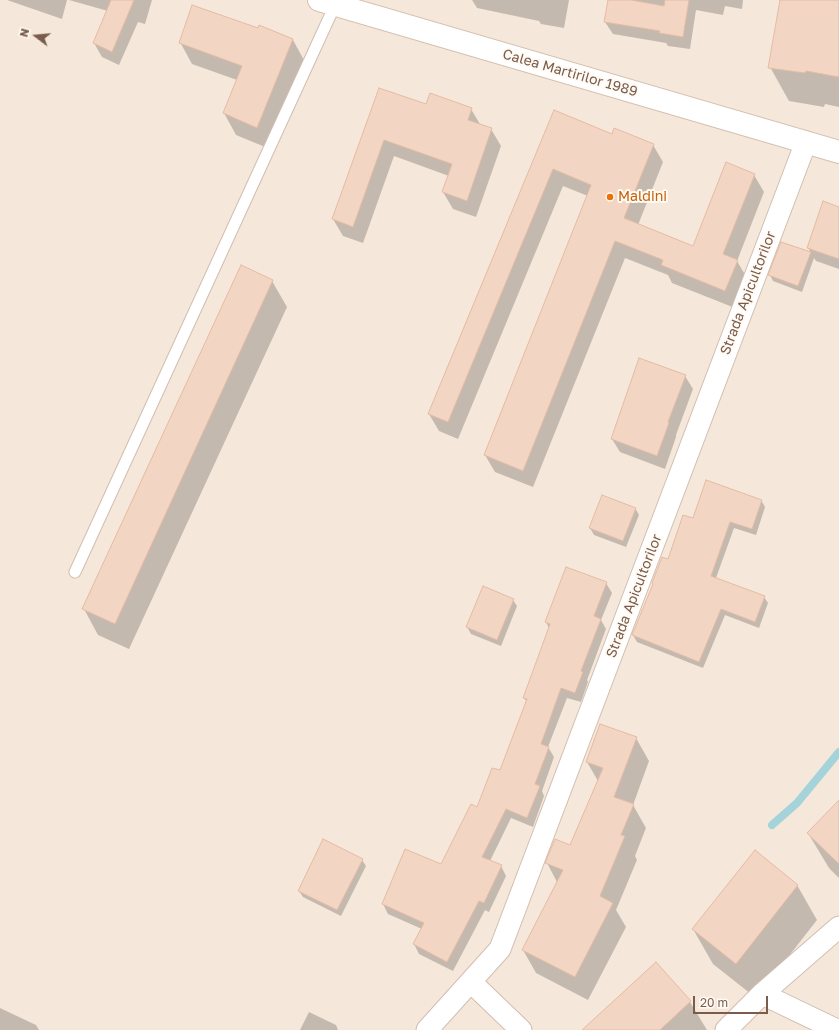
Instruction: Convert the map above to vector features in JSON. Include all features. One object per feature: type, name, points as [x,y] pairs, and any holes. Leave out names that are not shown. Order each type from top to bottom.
[{"type":"main road","name":"Calea Martirilor 1989","points":[[327,3],[826,146]]},
{"type":"street","name":"Strada Apicultorilor","points":[[427,1030],[500,949],[826,146]]},
{"type":"street","points":[[726,1030],[762,994],[839,927]]},
{"type":"street","points":[[471,982],[521,1030]]},
{"type":"street","points":[[762,994],[837,1030]]},
{"type":"lane","points":[[75,572],[327,3]]},
{"type":"shaded area","points":[[0,0],[839,0],[839,1030],[0,1030]]},
{"type":"building","points":[[111,0],[134,0],[112,52],[93,43]]},
{"type":"building","points":[[608,0],[631,0],[664,6],[665,0],[689,0],[683,37],[659,33],[660,31],[604,22]]},
{"type":"building","points":[[780,0],[839,0],[839,77],[806,71],[805,73],[768,68]]},
{"type":"building","points":[[192,5],[258,28],[259,25],[293,39],[257,128],[223,113],[242,66],[179,43]]},
{"type":"building","points":[[379,88],[426,104],[430,93],[472,108],[468,120],[492,128],[467,201],[442,192],[452,164],[384,140],[353,227],[332,219]]},
{"type":"building","points":[[554,110],[612,134],[614,128],[654,144],[624,218],[693,246],[726,162],[755,174],[723,254],[738,260],[725,291],[661,265],[663,260],[615,241],[523,471],[484,455],[591,185],[553,169],[448,422],[428,414]]},
{"type":"building","points":[[823,201],[839,207],[839,259],[807,248]]},
{"type":"building","points":[[781,242],[811,252],[798,286],[768,275]]},
{"type":"building","points":[[241,265],[273,280],[115,624],[82,609]]},
{"type":"building","points":[[639,358],[686,375],[657,456],[611,439]]},
{"type":"building","points":[[706,480],[762,500],[752,529],[730,522],[711,576],[765,596],[755,622],[721,609],[699,662],[632,635],[653,584],[652,583],[662,557],[668,559],[683,515],[693,518]]},
{"type":"building","points":[[602,495],[636,508],[623,541],[589,528]]},
{"type":"building","points":[[566,567],[607,582],[594,616],[601,619],[581,671],[583,672],[575,693],[561,688],[541,744],[549,747],[535,784],[540,786],[527,818],[506,809],[482,857],[502,865],[484,903],[479,901],[447,962],[413,944],[424,923],[382,904],[405,849],[441,864],[471,804],[477,807],[492,768],[500,770],[527,699],[523,698],[550,624],[545,622]]},
{"type":"building","points":[[483,586],[514,599],[497,640],[466,627]]},
{"type":"building","points":[[600,724],[637,737],[614,797],[634,804],[621,835],[625,836],[600,896],[613,903],[575,977],[522,950],[563,870],[545,863],[555,839],[570,845],[603,768],[586,762]]},
{"type":"building","points":[[839,800],[839,864],[807,833]]},
{"type":"building","points":[[323,839],[363,859],[337,910],[298,891]]},
{"type":"building","points":[[755,850],[798,885],[736,964],[692,929]]},
{"type":"building","points":[[656,962],[691,1001],[660,1030],[582,1030]]},
{"type":"waterway","points":[[772,825],[797,803],[839,752]]},
{"type":"place","name":"Maldini","points":[[610,197]]}]
